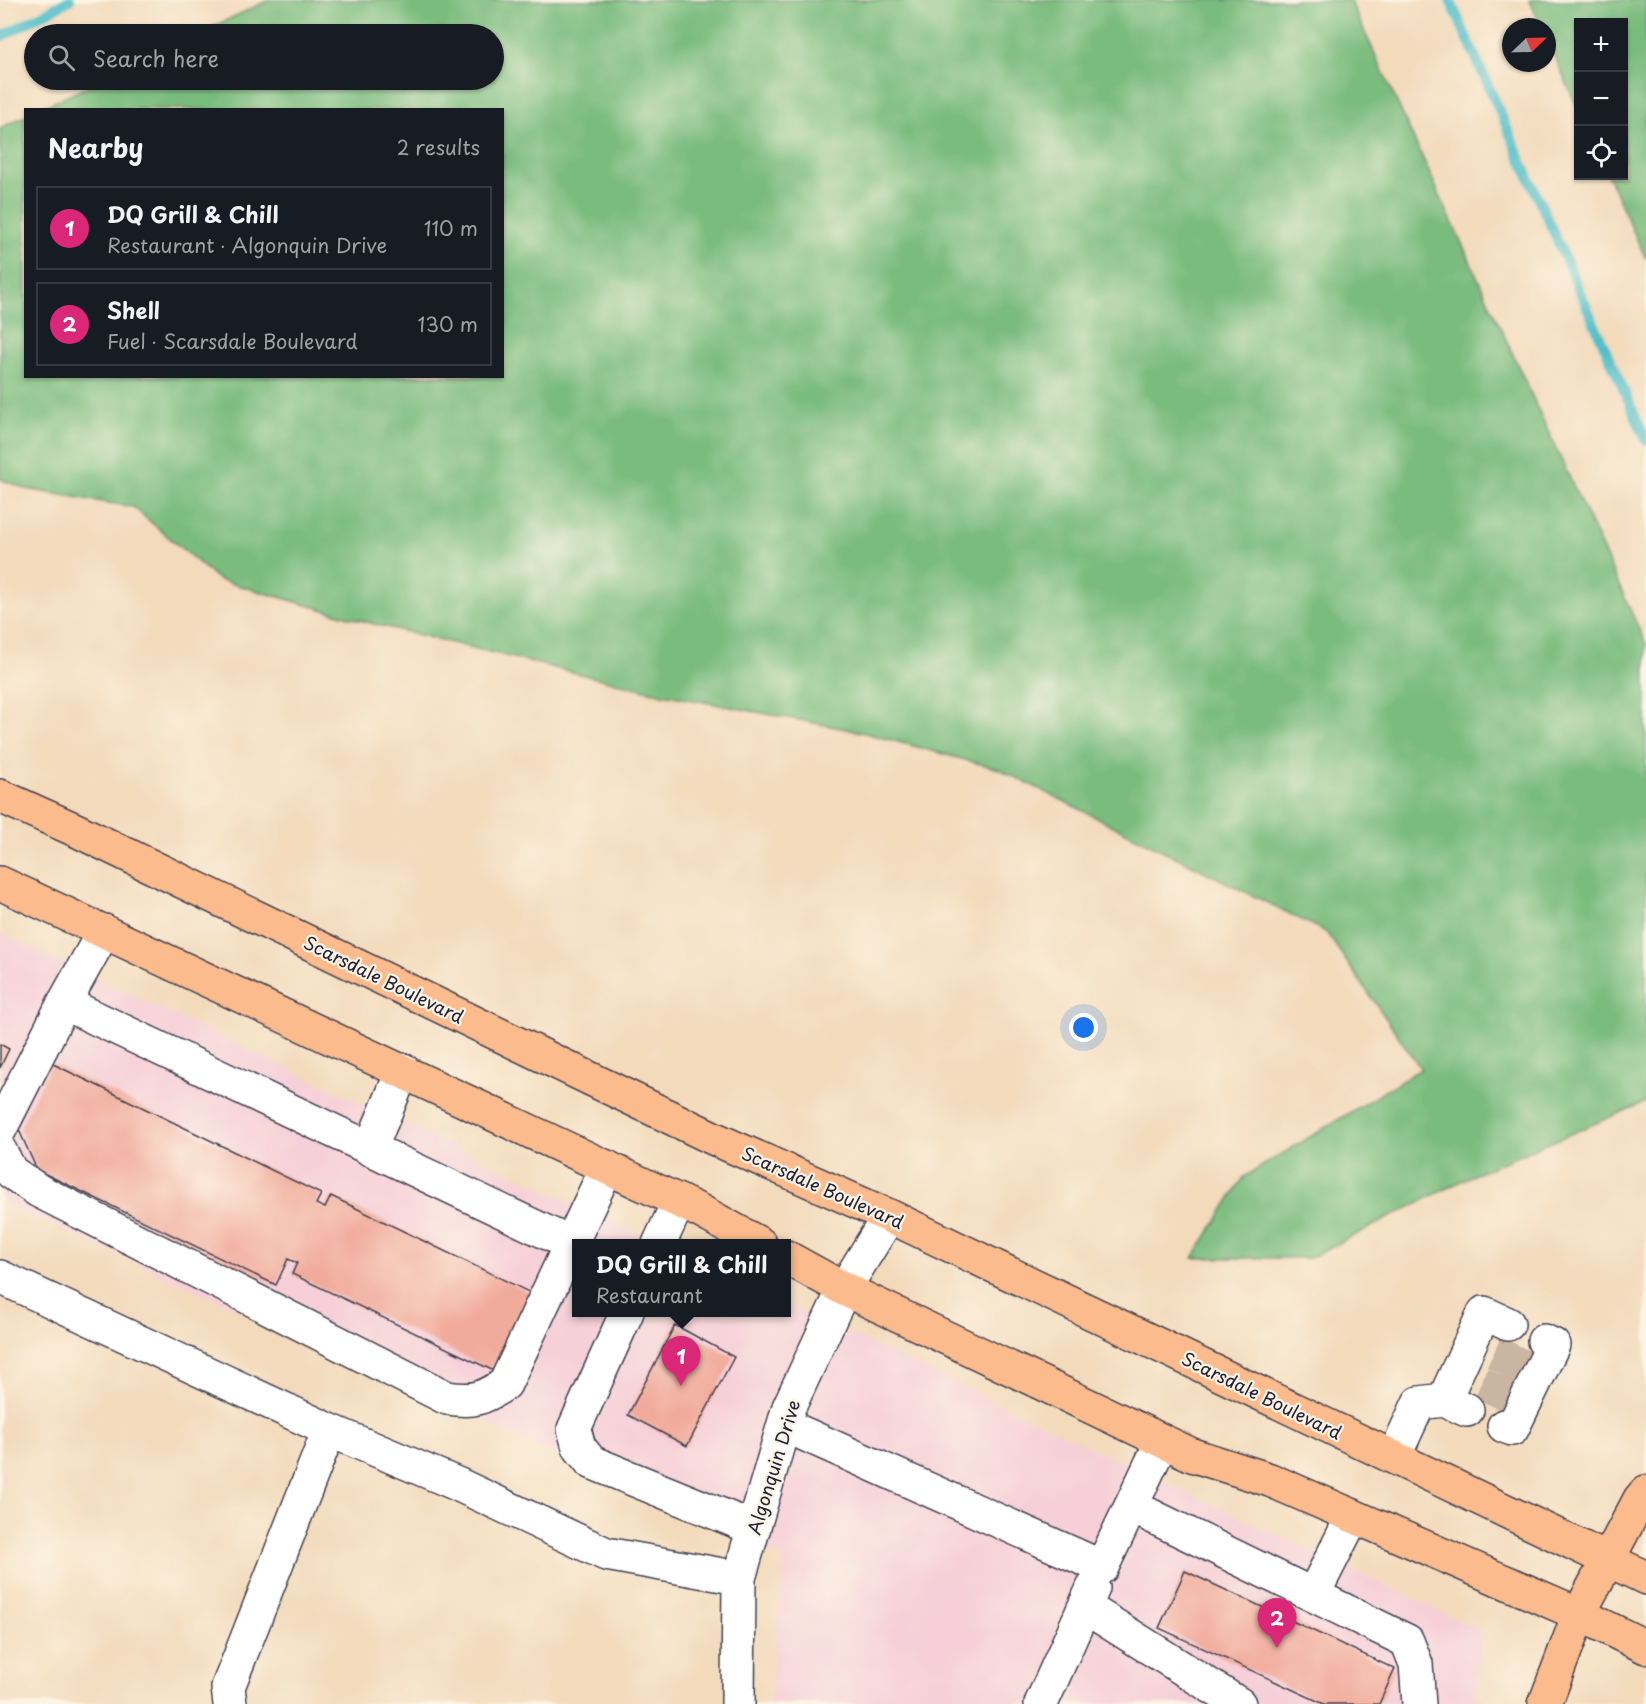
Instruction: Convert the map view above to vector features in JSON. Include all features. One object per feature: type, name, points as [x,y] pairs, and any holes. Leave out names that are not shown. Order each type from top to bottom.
[{"type":"main road","name":"Scarsdale Boulevard","points":[[0,796],[713,1138],[889,1216],[1646,1578]]},
{"type":"main road","points":[[0,883],[404,1070],[679,1202],[747,1239]]},
{"type":"main road","points":[[791,1260],[844,1289],[1192,1455],[1270,1480],[1579,1614],[1646,1647]]},
{"type":"main road","points":[[1545,1704],[1579,1614],[1646,1492]]},
{"type":"street","points":[[0,1129],[104,931]]},
{"type":"street","points":[[0,1151],[11,1172],[39,1191],[447,1398],[467,1401],[489,1394],[505,1384],[571,1244],[64,1004]]},
{"type":"street","points":[[370,1149],[404,1070]]},
{"type":"street","points":[[573,1239],[607,1167]]},
{"type":"street","points":[[661,1239],[679,1202]]},
{"type":"street","name":"Algonquin Drive","points":[[738,1704],[739,1578],[789,1407],[844,1289],[889,1216]]},
{"type":"street","points":[[0,1277],[329,1430],[457,1484],[606,1554],[739,1578]]},
{"type":"street","points":[[625,1317],[574,1429],[579,1447],[591,1462],[753,1528]]},
{"type":"street","points":[[1394,1457],[1419,1403],[1462,1391],[1491,1339]]},
{"type":"street","points":[[1515,1409],[1553,1345],[1544,1341]]},
{"type":"street","points":[[784,1425],[1102,1567]]},
{"type":"street","points":[[230,1704],[228,1688],[329,1430]]},
{"type":"street","points":[[1041,1704],[1102,1567],[1162,1441]]},
{"type":"street","points":[[1131,1506],[1407,1641],[1416,1664],[1419,1704]]},
{"type":"street","points":[[1313,1595],[1353,1516]]},
{"type":"street","points":[[1084,1607],[1239,1704]]},
{"type":"shaded area","points":[[0,933],[650,1239],[572,1239],[572,1317],[791,1317],[791,1306],[1481,1631],[1475,1704],[769,1704],[784,1558],[0,1201]]},
{"type":"green space","points":[[269,0],[1350,0],[1646,644],[1646,1102],[1471,1176],[1310,1258],[1193,1258],[1244,1177],[1421,1069],[1326,932],[999,769],[861,732],[662,694],[374,624],[219,580],[133,507],[26,489],[0,479],[0,128],[24,116],[24,378],[504,378],[504,108],[41,108],[80,90],[504,90],[504,24],[218,24]]},
{"type":"green space","points":[[1529,0],[1646,0],[1646,259],[1610,180],[1628,180],[1628,18],[1574,18],[1574,100],[1556,59],[1556,18],[1538,18]]},
{"type":"building","points":[[0,1044],[9,1049],[0,1068]]},
{"type":"building","points":[[51,1063],[321,1194],[316,1204],[325,1208],[331,1196],[533,1294],[496,1372],[292,1274],[297,1263],[288,1259],[276,1285],[37,1170],[19,1130]]},
{"type":"building","points":[[675,1325],[734,1357],[687,1446],[628,1415]]},
{"type":"building","points":[[1185,1571],[1395,1669],[1379,1704],[1324,1704],[1159,1628]]},
{"type":"waterway","points":[[25,24],[70,0]]},
{"type":"waterway","points":[[1450,0],[1646,440]]},
{"type":"waterway","points":[[0,37],[24,24]]},
{"type":"tunnel","points":[[1494,1352],[1532,1370]]},
{"type":"tunnel","points":[[1481,1383],[1517,1399]]},
{"type":"place","name":"DQ Grill & Chill","points":[[681,1386]]},
{"type":"place","name":"Shell","points":[[1277,1648]]}]
